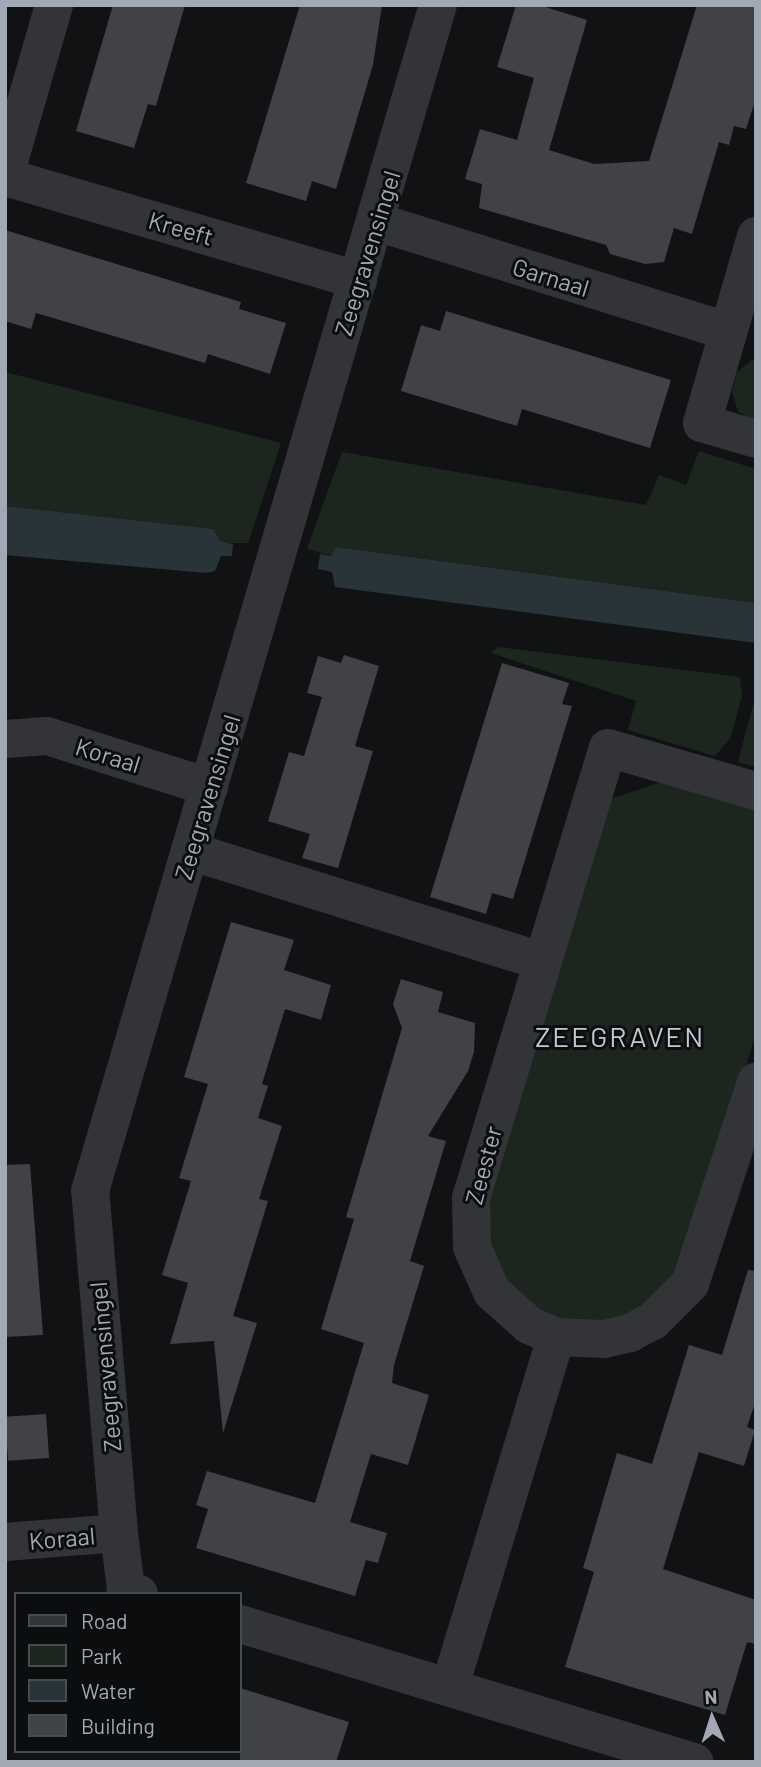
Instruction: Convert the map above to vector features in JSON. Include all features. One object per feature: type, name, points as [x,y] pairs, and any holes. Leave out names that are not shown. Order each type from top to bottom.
[{"type":"street","name":"Kreeft","points":[[54,5],[5,176],[358,280]]},
{"type":"street","name":"Zeegravensingel","points":[[132,1592],[126,1590],[119,1533],[90,1191],[377,222],[438,5]]},
{"type":"street","name":"Garnaal","points":[[377,222],[726,331]]},
{"type":"street","points":[[756,236],[726,331],[702,423],[756,439]]},
{"type":"street","name":"Koraal","points":[[5,739],[47,736],[209,787]]},
{"type":"street","name":"Zeester","points":[[756,792],[608,748],[471,1198],[469,1223],[479,1270],[492,1292],[529,1325],[556,1336],[604,1339],[630,1333],[653,1321],[690,1284],[756,1082]]},
{"type":"street","points":[[190,851],[542,961]]},
{"type":"street","points":[[450,1686],[556,1336]]},
{"type":"street","name":"Koraal","points":[[5,1542],[119,1533]]},
{"type":"street","points":[[242,1624],[694,1762]]},
{"type":"green space","points":[[756,357],[756,421],[738,412],[732,391],[737,372]]},
{"type":"green space","points":[[5,372],[281,443],[248,543],[221,543],[213,529],[5,506]]},
{"type":"green space","points":[[699,451],[756,469],[756,603],[337,547],[332,556],[307,549],[342,452],[646,505],[659,475],[686,485]]},
{"type":"green space","points":[[498,647],[740,677],[742,696],[730,739],[715,756],[628,730],[636,701],[491,653]]},
{"type":"green space","points":[[756,693],[756,767],[738,762]]},
{"type":"green space","points":[[671,779],[756,804],[756,1033],[685,1264],[636,1314],[578,1328],[519,1301],[486,1248],[482,1227],[607,800]]},
{"type":"water","points":[[5,506],[213,529],[221,542],[233,544],[232,556],[221,556],[215,571],[206,573],[5,555]]},
{"type":"water","points":[[336,547],[756,603],[756,643],[335,587],[332,572],[318,569],[320,554],[331,556]]},
{"type":"building","points":[[113,5],[185,5],[156,106],[148,104],[134,148],[76,131]]},
{"type":"building","points":[[300,5],[382,5],[373,65],[336,189],[312,181],[306,201],[246,183]]},
{"type":"building","points":[[516,5],[539,5],[587,20],[549,150],[594,164],[649,161],[697,5],[756,5],[756,98],[746,129],[734,126],[729,145],[719,142],[692,234],[674,228],[664,262],[645,264],[610,254],[606,245],[479,208],[482,184],[465,179],[480,129],[517,140],[534,78],[497,67]]},
{"type":"building","points":[[5,230],[241,302],[239,309],[286,323],[270,374],[208,354],[205,363],[36,313],[31,329],[5,321]]},
{"type":"building","points":[[446,311],[671,380],[650,448],[522,409],[517,426],[401,391],[421,325],[440,331]]},
{"type":"building","points":[[344,655],[379,666],[355,746],[373,751],[338,868],[302,858],[310,834],[268,821],[289,752],[304,756],[322,697],[307,693],[318,656],[341,663]]},
{"type":"building","points":[[502,663],[569,683],[562,704],[572,706],[513,899],[492,893],[486,914],[430,897]]},
{"type":"building","points":[[231,922],[294,940],[284,970],[331,985],[321,1020],[285,1009],[262,1084],[268,1086],[258,1118],[282,1126],[259,1199],[268,1201],[233,1316],[257,1323],[223,1433],[214,1341],[170,1344],[188,1283],[162,1275],[191,1181],[179,1178],[208,1084],[184,1077]]},
{"type":"building","points":[[401,979],[443,992],[438,1012],[475,1023],[474,1052],[468,1071],[428,1136],[446,1141],[410,1261],[424,1266],[394,1365],[392,1383],[429,1395],[408,1465],[371,1454],[350,1522],[387,1533],[378,1563],[366,1560],[355,1596],[196,1548],[208,1509],[196,1505],[207,1471],[315,1503],[364,1343],[321,1329],[354,1219],[346,1217],[402,1028],[393,1004]]},
{"type":"building","points":[[30,1164],[43,1335],[5,1337],[5,1165]]},
{"type":"building","points":[[748,1270],[756,1271],[756,1400],[747,1427],[755,1430],[744,1466],[699,1452],[663,1569],[756,1600],[756,1644],[747,1642],[725,1715],[565,1667],[594,1572],[583,1568],[617,1453],[652,1464],[689,1345],[722,1355]]},
{"type":"building","points":[[46,1414],[49,1458],[8,1461],[5,1417]]},
{"type":"building","points":[[242,1689],[349,1722],[336,1762],[240,1762]]},
{"type":"district","name":"ZEEGRAVEN","points":[[620,1036]]}]
